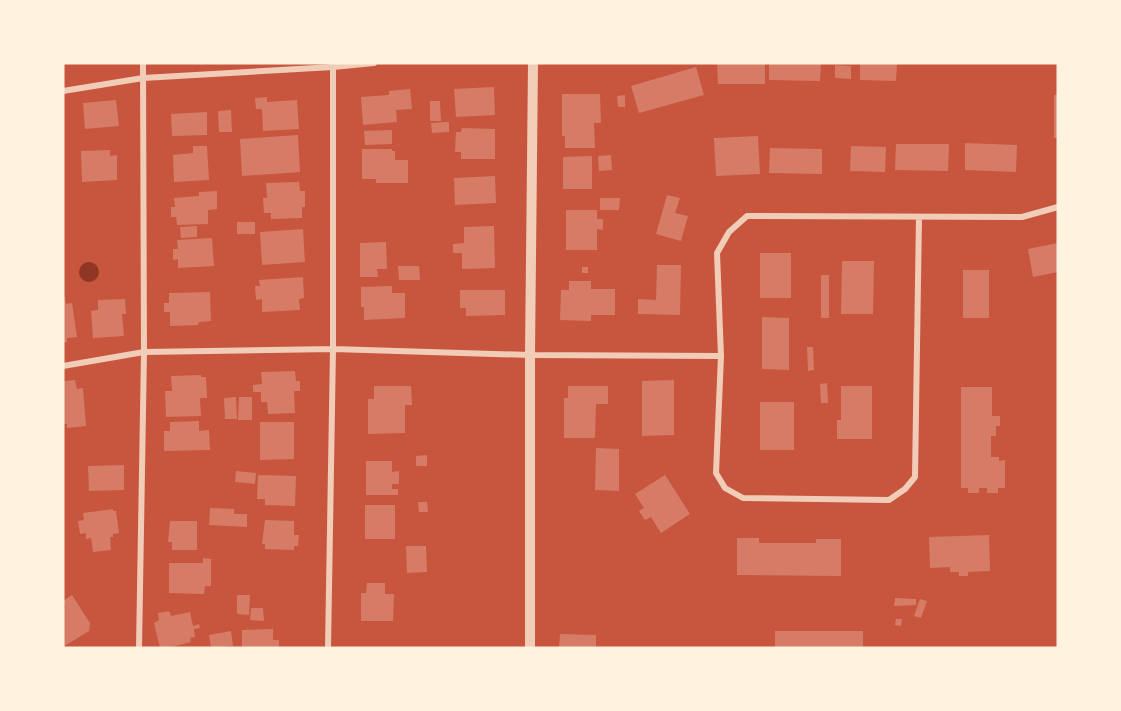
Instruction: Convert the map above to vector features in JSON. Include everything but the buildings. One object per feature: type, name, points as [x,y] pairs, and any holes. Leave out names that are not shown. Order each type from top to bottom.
[{"type":"street","points":[[139,648],[144,352],[143,63]]},
{"type":"street","points":[[63,91],[143,78],[374,63]]},
{"type":"street","points":[[531,648],[530,355],[533,63]]},
{"type":"street","points":[[328,648],[333,349],[333,65]]},
{"type":"street","points":[[920,218],[915,477],[905,489],[889,500],[743,498],[725,488],[717,473],[722,356],[717,252],[729,232],[747,216],[1022,217],[1058,207]]},
{"type":"street","points":[[63,366],[144,352],[333,349],[530,355],[722,356]]},
{"type":"shaded area","points":[[89,262],[96,265],[99,272],[96,279],[89,282],[82,279],[79,272],[82,265]]}]
